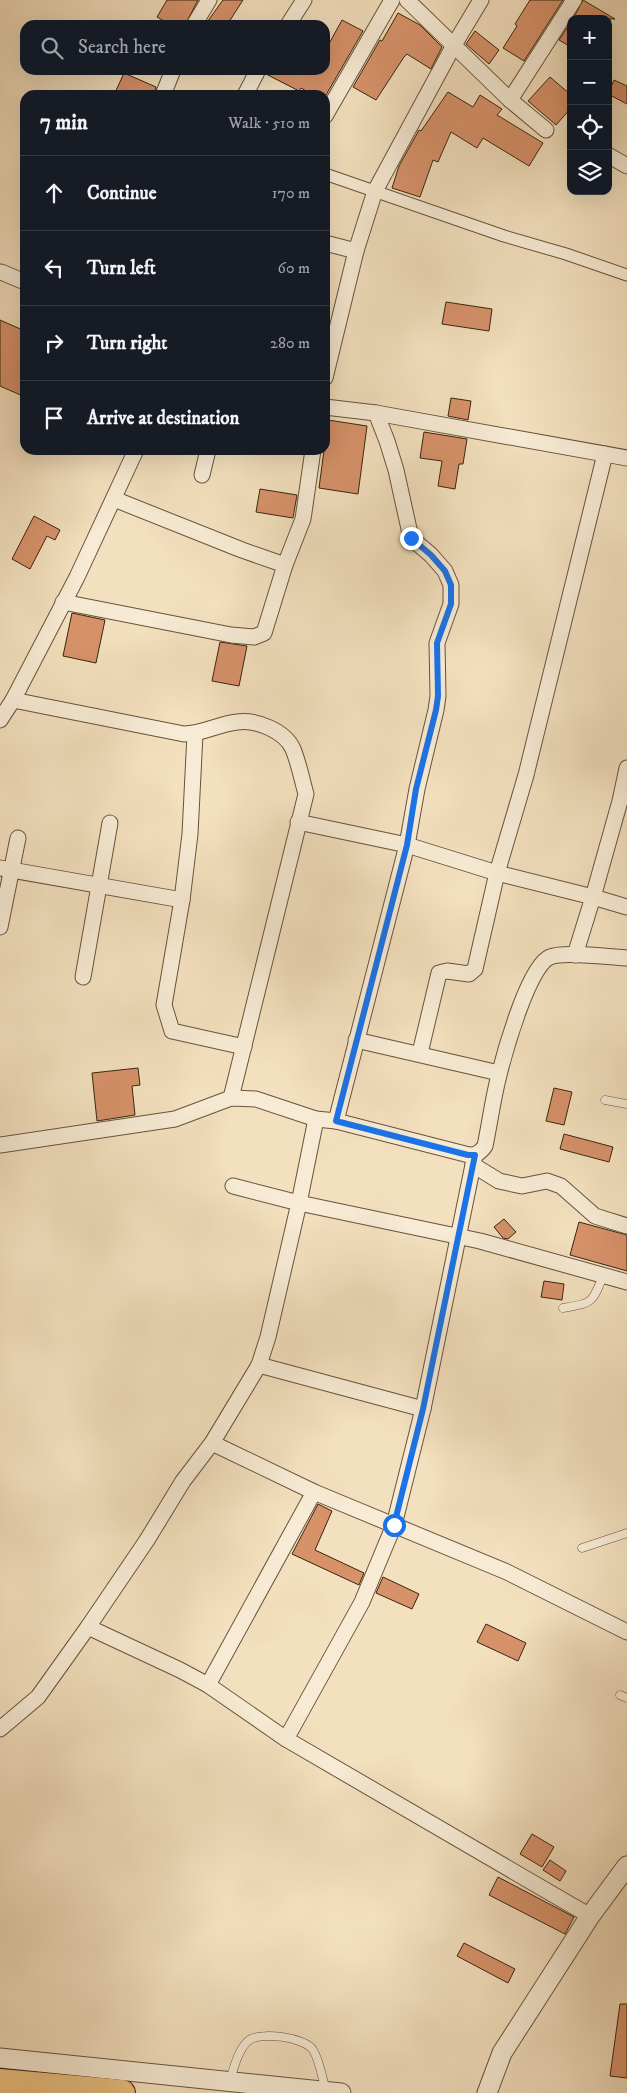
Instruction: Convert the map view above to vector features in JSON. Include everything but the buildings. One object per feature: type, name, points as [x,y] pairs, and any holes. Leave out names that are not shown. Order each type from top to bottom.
[{"type":"highway","points":[[0,2082],[122,2093]]},
{"type":"street","points":[[197,20],[209,0]]},
{"type":"street","points":[[291,20],[304,0]]},
{"type":"street","points":[[330,107],[392,0]]},
{"type":"street","points":[[407,0],[510,100],[546,130]]},
{"type":"street","points":[[330,358],[356,251],[375,191],[454,45],[481,0]]},
{"type":"street","points":[[510,100],[574,0]]},
{"type":"street","points":[[165,90],[171,75]]},
{"type":"street","points":[[248,90],[255,75]]},
{"type":"street","points":[[612,157],[627,166]]},
{"type":"street","points":[[330,176],[627,276]]},
{"type":"street","points":[[330,243],[356,251]]},
{"type":"street","points":[[1,272],[20,280]]},
{"type":"street","points":[[330,408],[376,413],[627,458]]},
{"type":"street","points":[[336,1121],[407,845],[416,789],[436,710],[438,696],[437,643],[451,604],[451,585],[445,571],[431,555],[411,538],[388,440],[376,413]]},
{"type":"street","points":[[420,1053],[439,973],[446,971],[469,974],[475,969],[496,873],[526,775],[605,454]]},
{"type":"street","points":[[0,720],[14,700],[77,578],[134,455]]},
{"type":"street","points":[[202,475],[207,455]]},
{"type":"street","points":[[63,602],[232,636],[254,637],[264,633],[304,512],[312,455]]},
{"type":"street","points":[[114,499],[285,565]]},
{"type":"street","points":[[14,700],[184,734],[195,734],[237,722],[250,722],[266,726],[282,736],[292,747],[306,794],[231,1098]]},
{"type":"street","points":[[195,734],[190,834],[182,900],[164,1005],[172,1031],[244,1047]]},
{"type":"street","points":[[575,955],[624,802],[627,768]]},
{"type":"street","points":[[298,822],[407,845],[496,873],[627,907]]},
{"type":"street","points":[[83,977],[110,823]]},
{"type":"street","points":[[0,927],[6,869],[18,838]]},
{"type":"street","points":[[6,869],[182,900]]},
{"type":"street","points":[[286,1739],[362,1602],[394,1525],[423,1409],[474,1160],[485,1146],[499,1073],[528,985],[539,966],[550,956],[575,955],[627,958]]},
{"type":"street","points":[[356,1040],[420,1053],[499,1073]]},
{"type":"street","points":[[0,1145],[176,1119],[231,1098],[256,1099],[316,1119],[336,1121],[468,1155],[499,1181],[522,1186],[547,1181],[561,1186],[595,1216],[627,1226]]},
{"type":"street","points":[[0,1730],[38,1697],[88,1627],[147,1540],[182,1481],[212,1443],[259,1365],[268,1337],[316,1119]]},
{"type":"street","points":[[233,1186],[299,1203],[458,1236],[627,1282]]},
{"type":"street","points":[[259,1365],[423,1409]]},
{"type":"street","points":[[212,1443],[314,1492],[507,1572],[627,1632]]},
{"type":"street","points":[[208,1685],[314,1492]]},
{"type":"street","points":[[88,1627],[208,1685],[286,1739],[590,1916]]},
{"type":"street","points":[[488,2093],[502,2053],[590,1916],[627,1866]]},
{"type":"street","points":[[0,2058],[334,2092]]},
{"type":"lane","points":[[605,1100],[627,1104]]},
{"type":"lane","points":[[562,1308],[585,1304],[593,1299],[603,1276]]},
{"type":"lane","points":[[582,1548],[627,1534]]},
{"type":"lane","points":[[229,2082],[241,2052],[248,2042],[255,2037],[283,2037],[298,2040],[313,2049],[334,2092]]},
{"type":"route","points":[[394,1525],[423,1409],[475,1155],[468,1155],[336,1121],[407,845],[416,789],[436,710],[438,696],[437,643],[451,604],[451,585],[445,571],[431,555],[420,548],[411,538]]}]
